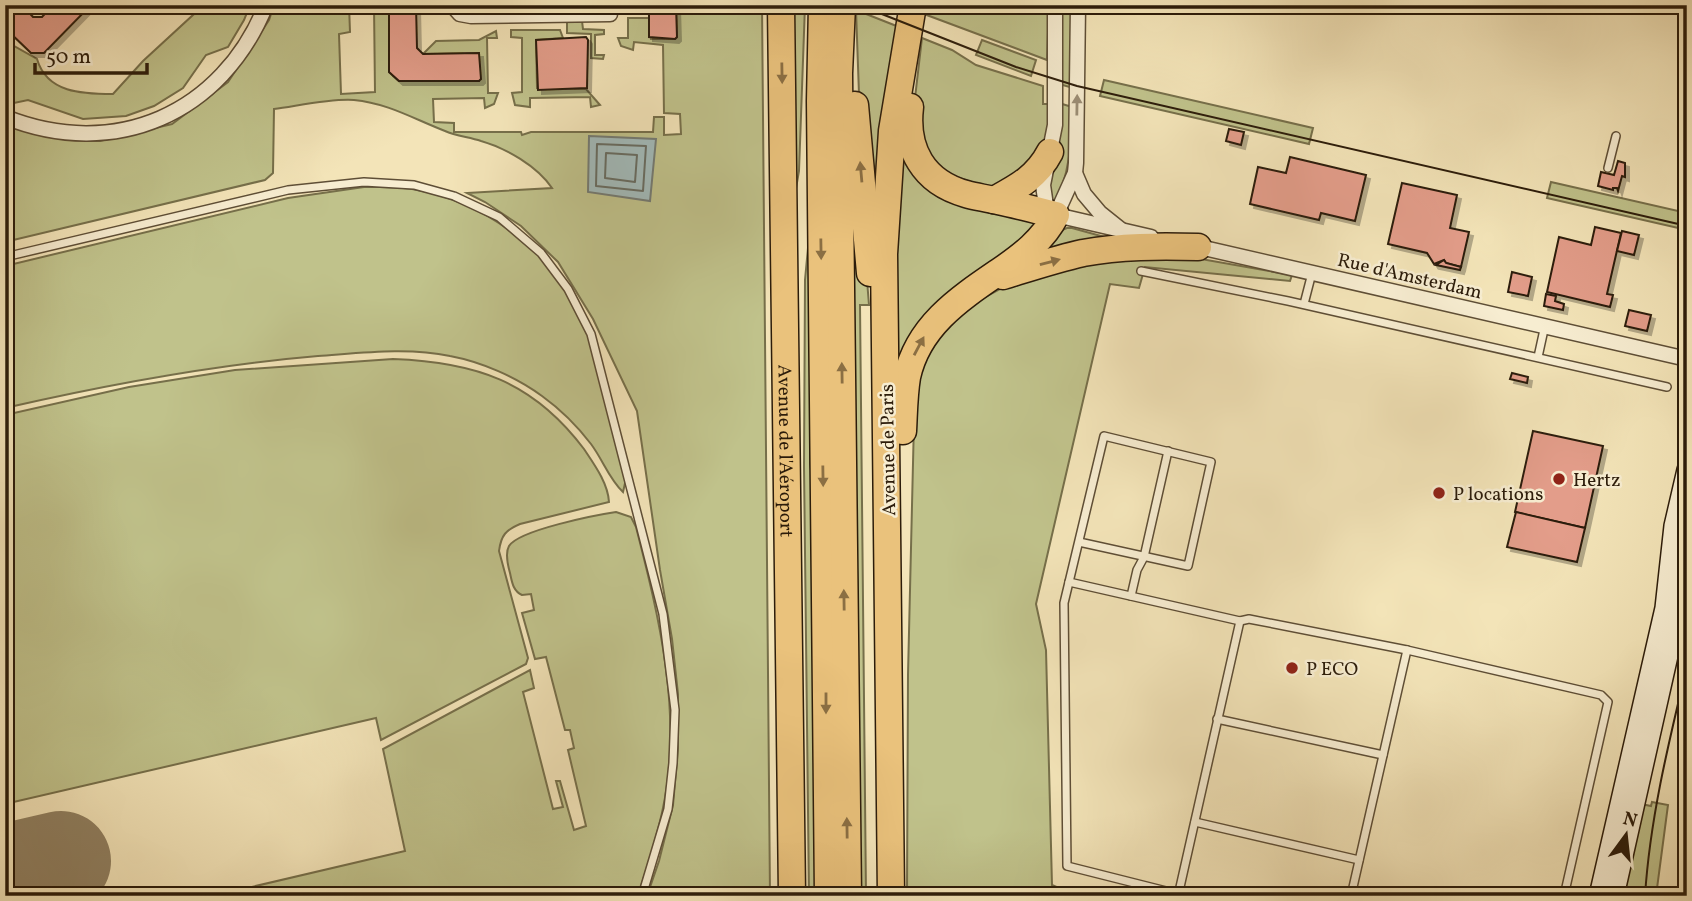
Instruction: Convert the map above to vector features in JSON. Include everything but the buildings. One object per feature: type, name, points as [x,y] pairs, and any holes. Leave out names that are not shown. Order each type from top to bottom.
[{"type":"highway","name":"Avenue de l'Aéroport","points":[[781,5],[792,896]]},
{"type":"highway","points":[[850,5],[854,98],[870,271],[875,497],[878,514],[887,530]]},
{"type":"highway","points":[[887,530],[900,507],[904,397],[913,358],[922,339],[951,306],[1036,243],[1056,215],[963,194],[927,172],[916,156],[910,143],[908,125],[918,47],[914,5]]},
{"type":"highway","name":"Avenue de Paris","points":[[891,896],[884,254],[892,131],[914,5]]},
{"type":"highway","points":[[789,538],[799,511],[799,327],[809,48],[814,24],[829,6]]},
{"type":"highway","points":[[828,896],[820,115],[829,6]]},
{"type":"highway","points":[[829,6],[839,73],[848,896]]},
{"type":"highway","points":[[994,200],[1020,187],[1034,176],[1050,152]]},
{"type":"highway","points":[[985,281],[1082,253],[1144,246],[1198,247]]},
{"type":"street","points":[[5,117],[66,133],[101,133],[136,128],[163,117],[216,83],[239,57],[257,27],[266,5]]},
{"type":"street","points":[[452,5],[460,14],[471,16],[610,14]]},
{"type":"street","points":[[1055,5],[1055,125],[1043,185],[1044,201],[1056,215],[1074,173],[1077,152],[1078,5]]},
{"type":"street","name":"Rue d'Amsterdam","points":[[1074,173],[1084,194],[1100,213],[1124,232]]},
{"type":"street","name":"Rue d'Amsterdam","points":[[1056,215],[1687,359]]},
{"type":"street","points":[[1599,896],[1665,608],[1674,526],[1687,470]]},
{"type":"street","points":[[1614,896],[1687,571]]},
{"type":"lane","points":[[1608,168],[1616,136]]},
{"type":"lane","points":[[5,257],[288,190],[375,182],[414,185],[471,202],[499,217],[541,253],[568,289],[592,334],[663,614],[675,710],[673,763],[668,809],[642,896]]},
{"type":"lane","points":[[1141,271],[1304,304],[1667,387]]},
{"type":"lane","points":[[1304,304],[1312,272]]},
{"type":"lane","points":[[1538,357],[1545,325]]},
{"type":"lane","points":[[1079,542],[1188,566],[1212,462],[1104,436],[1064,603],[1067,866],[1178,895],[1240,621]]},
{"type":"lane","points":[[1131,596],[1143,557],[1167,451]]},
{"type":"lane","points":[[1069,582],[1240,621],[1249,618],[1406,650],[1601,695],[1608,702],[1564,896]]},
{"type":"lane","points":[[1351,896],[1406,650]]},
{"type":"lane","points":[[1217,719],[1383,755]]},
{"type":"lane","points":[[1195,821],[1359,860]]},
{"type":"green space","points":[[199,5],[250,5],[228,47],[206,55],[183,88],[154,106],[126,116],[83,119],[28,100],[14,103],[5,100],[5,41],[37,59],[42,70],[57,85],[78,92],[113,94],[143,61],[194,14]]},
{"type":"green space","points":[[274,5],[349,5],[350,32],[339,34],[341,94],[375,92],[374,5],[389,5],[389,72],[399,81],[479,81],[479,53],[423,54],[436,41],[479,40],[496,31],[497,38],[487,38],[488,93],[498,93],[494,104],[485,108],[484,98],[433,99],[434,122],[454,123],[454,132],[521,132],[522,135],[531,132],[653,132],[654,117],[664,117],[664,135],[681,134],[680,114],[664,113],[663,45],[634,42],[633,50],[621,46],[618,38],[628,38],[628,18],[649,18],[651,39],[675,39],[676,5],[762,5],[770,896],[647,896],[673,805],[678,748],[678,694],[637,411],[593,319],[558,262],[521,226],[467,193],[552,188],[538,172],[501,148],[449,133],[389,108],[354,100],[326,101],[274,109],[273,173],[265,180],[5,242],[5,123],[25,131],[70,140],[100,141],[172,124],[228,82],[269,20]]},
{"type":"green space","points":[[792,5],[805,5],[799,171],[793,206]]},
{"type":"green space","points":[[925,5],[1049,5],[1047,60],[924,14]]},
{"type":"green space","points":[[1060,5],[1072,5],[1073,88],[1059,84]]},
{"type":"green space","points":[[856,10],[899,27],[879,185],[869,186],[859,94]]},
{"type":"green space","points":[[582,21],[583,29],[604,30],[604,34],[595,35],[595,55],[604,55],[603,59],[591,58],[591,34],[567,33],[567,22]]},
{"type":"green space","points":[[511,30],[560,30],[563,38],[536,40],[537,88],[586,89],[600,105],[591,107],[590,97],[530,98],[530,107],[515,105],[512,93],[522,92],[522,38],[511,37]]},
{"type":"green space","points":[[922,38],[952,50],[976,65],[1043,86],[1043,104],[1051,104],[1046,149],[996,191],[929,167],[915,98]]},
{"type":"green space","points":[[982,40],[1036,60],[1031,76],[976,55]]},
{"type":"green space","points":[[1104,80],[1313,128],[1309,144],[1100,96]]},
{"type":"green space","points":[[1059,103],[1072,107],[1071,132],[1067,169],[1054,203],[1048,196]]},
{"type":"green space","points":[[901,132],[909,156],[1041,220],[894,372],[893,319]]},
{"type":"green space","points":[[1551,182],[1687,213],[1687,230],[1547,198]]},
{"type":"green space","points":[[364,187],[412,189],[469,207],[520,238],[542,259],[577,307],[589,334],[626,479],[623,492],[586,438],[562,412],[542,396],[486,366],[434,353],[368,352],[200,370],[122,383],[5,408],[5,266],[288,198]]},
{"type":"green space","points":[[861,219],[854,247],[861,276],[865,255],[869,305],[860,305],[866,896],[856,896],[855,662],[858,612],[849,220]]},
{"type":"green space","points":[[1067,228],[1072,228],[1119,241],[1034,260]]},
{"type":"green space","points":[[808,248],[814,248],[810,463],[817,514],[821,896],[809,896],[804,467],[805,280]]},
{"type":"green space","points":[[1167,253],[1292,275],[1290,281],[1145,267],[1139,288],[1110,284],[1036,604],[1046,650],[1052,885],[1077,896],[959,892],[959,896],[907,896],[908,675],[914,421],[916,384],[927,350],[967,307],[1029,273]]},
{"type":"green space","points":[[393,359],[423,361],[476,371],[523,391],[565,426],[584,449],[603,481],[609,502],[520,524],[508,531],[501,541],[499,551],[528,658],[526,664],[381,740],[376,718],[5,804],[5,415],[129,387],[235,370]]},
{"type":"green space","points":[[616,512],[631,517],[636,527],[660,631],[669,702],[669,773],[655,841],[638,896],[213,896],[405,851],[383,749],[530,670],[534,688],[523,692],[553,809],[563,807],[556,781],[560,781],[574,830],[586,826],[568,750],[574,748],[570,730],[565,730],[546,657],[535,659],[522,613],[534,610],[531,594],[522,595],[515,589],[508,567],[507,552],[509,546],[527,534]]},
{"type":"green space","points":[[1652,802],[1668,805],[1656,896],[1620,896],[1641,804],[1651,806]]},
{"type":"water","points":[[589,136],[656,139],[650,201],[588,192]]},
{"type":"runway","points":[[5,874],[61,861]]},
{"type":"tram line","points":[[859,5],[1016,67],[1077,86],[1687,226]]},
{"type":"tram line","points":[[1645,896],[1656,809],[1687,666]]},
{"type":"place","name":"Hertz","points":[[1559,479]]},
{"type":"place","name":"P locations","points":[[1439,493]]},
{"type":"place","name":"P ECO","points":[[1292,668]]}]
